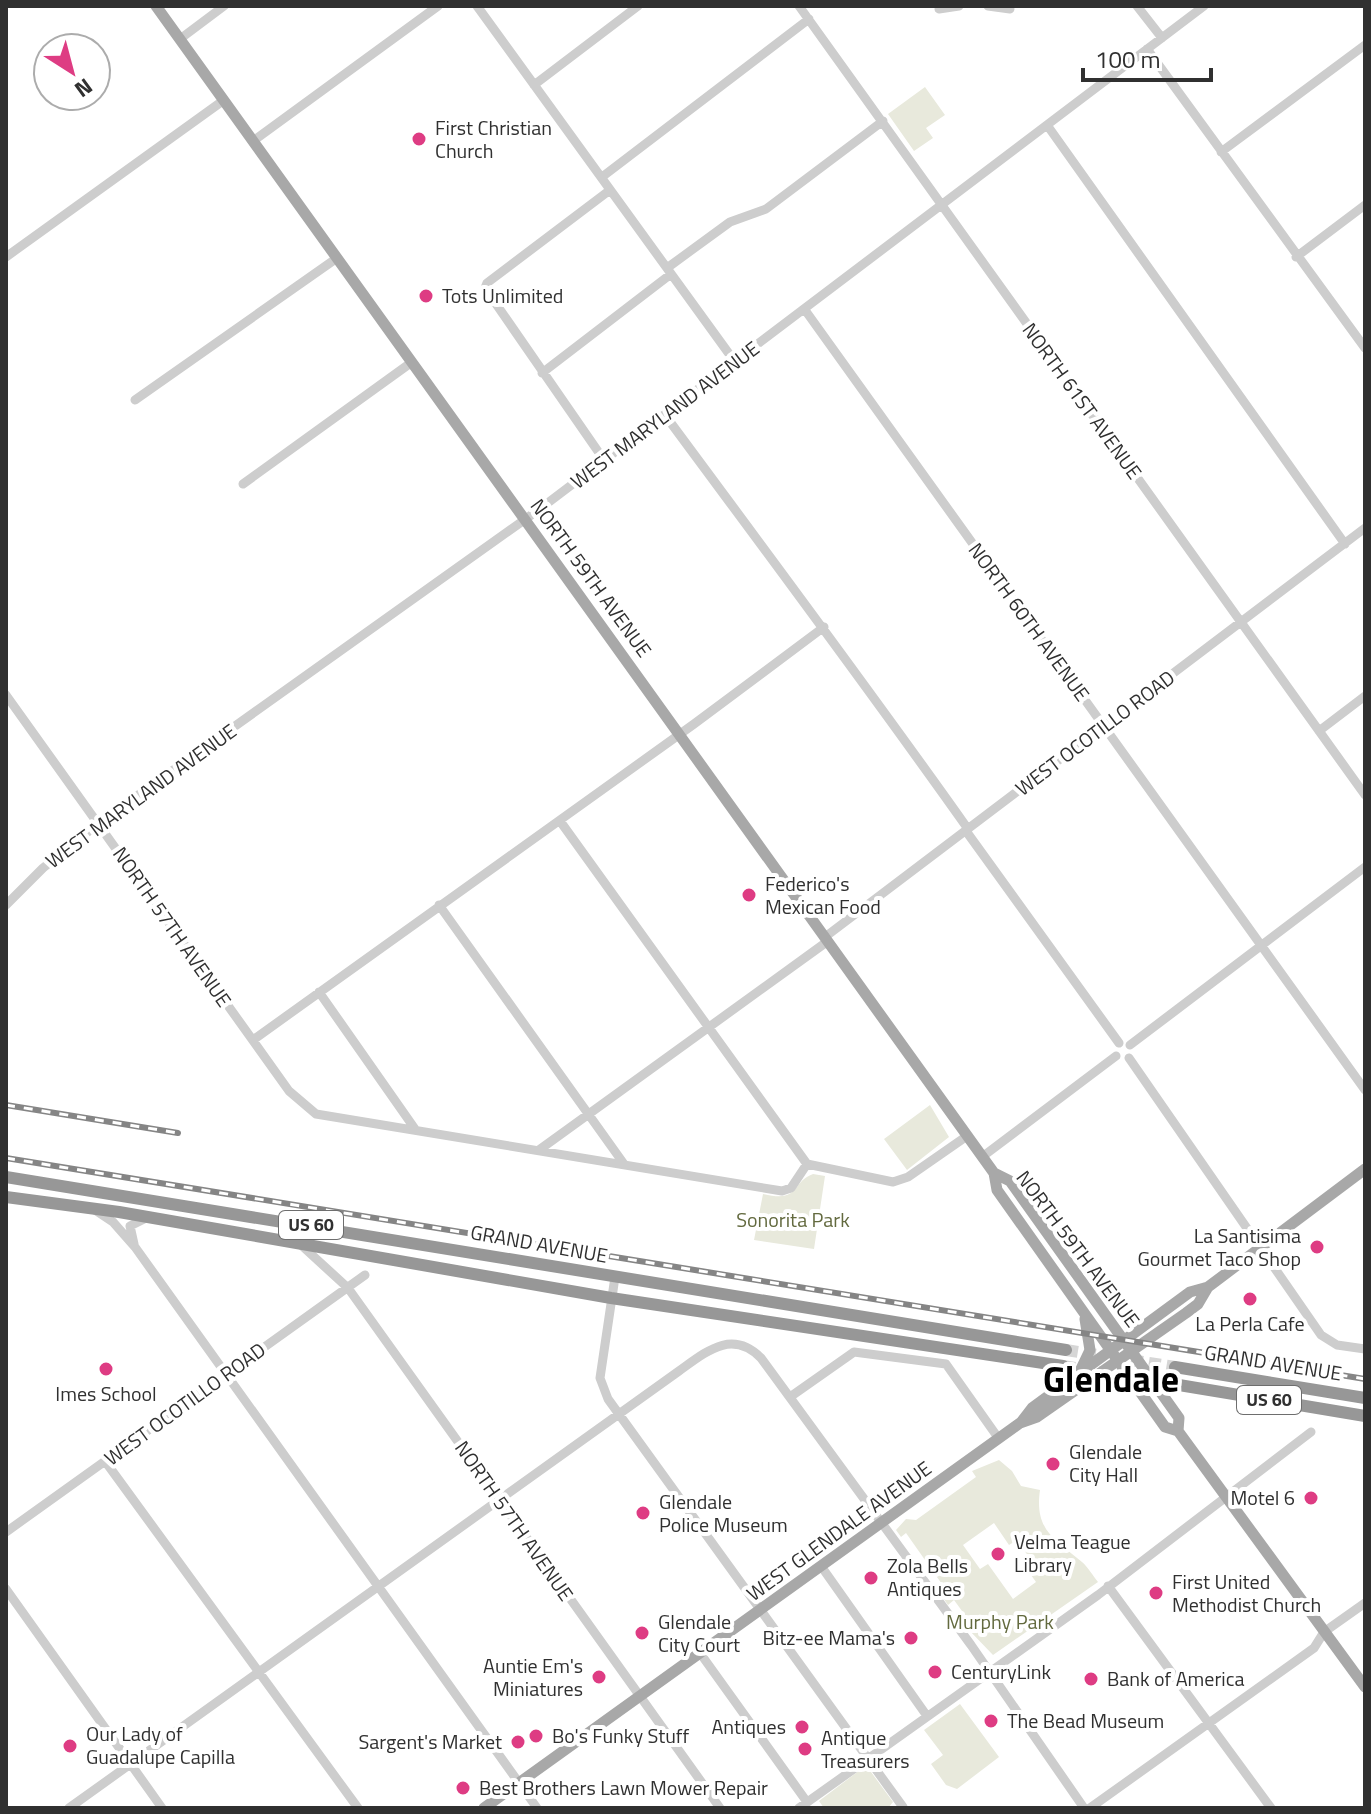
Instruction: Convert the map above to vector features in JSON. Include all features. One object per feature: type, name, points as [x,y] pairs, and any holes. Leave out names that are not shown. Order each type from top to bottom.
[{"type":"highway","name":"GRAND AVENUE","points":[[6,1177],[169,1201],[1066,1350]]},
{"type":"highway","name":"GRAND AVENUE","points":[[6,1197],[150,1217],[611,1298],[1063,1366]]},
{"type":"highway","name":"GRAND AVENUE","points":[[1175,1367],[1365,1398]]},
{"type":"highway","name":"GRAND AVENUE","points":[[1173,1384],[1365,1416]]},
{"type":"main road","name":"NORTH 59TH AVENUE","points":[[156,6],[982,1157],[994,1173],[1010,1181],[1179,1418],[1178,1431]]},
{"type":"main road","name":"WEST GLENDALE AVENUE","points":[[1020,1423],[1037,1417],[1115,1355],[1124,1340],[1190,1292],[1208,1287],[1365,1169]]},
{"type":"main road","name":"NORTH 59TH AVENUE","points":[[994,1173],[997,1190],[1165,1427],[1178,1431],[1365,1687]]},
{"type":"main road","name":"WEST GLENDALE AVENUE","points":[[484,1808],[999,1439],[1020,1423],[1032,1408],[1076,1376],[1115,1355],[1132,1352],[1198,1304],[1208,1287]]},
{"type":"main road","points":[[1071,1294],[1088,1327],[1090,1343],[1087,1360],[1076,1376]]},
{"type":"street","points":[[180,39],[224,6]]},
{"type":"street","points":[[253,141],[438,6]]},
{"type":"street","points":[[477,6],[735,362]]},
{"type":"street","points":[[534,85],[638,6]]},
{"type":"street","name":"NORTH 61ST AVENUE","points":[[799,6],[1365,795]]},
{"type":"street","points":[[939,9],[959,6]]},
{"type":"street","points":[[988,6],[1010,9]]},
{"type":"street","points":[[1137,6],[1162,38]]},
{"type":"street","name":"WEST MARYLAND AVENUE","points":[[6,905],[30,879],[99,823],[526,519],[1204,6]]},
{"type":"street","points":[[602,177],[809,19]]},
{"type":"street","points":[[1221,152],[1365,45]]},
{"type":"street","points":[[1147,49],[1365,348]]},
{"type":"street","points":[[8,253],[224,100]]},
{"type":"street","points":[[542,373],[730,222],[766,209],[883,121]]},
{"type":"street","points":[[1047,125],[1345,544]]},
{"type":"street","points":[[604,460],[485,288],[487,283],[610,190]]},
{"type":"street","points":[[1296,257],[1365,205]]},
{"type":"street","points":[[135,400],[337,258]]},
{"type":"street","name":"NORTH 60TH AVENUE","points":[[805,310],[1365,1090]]},
{"type":"street","points":[[243,484],[412,362]]},
{"type":"street","points":[[665,415],[778,570],[824,627],[1119,1043],[1130,1045],[1365,867]]},
{"type":"street","name":"WEST OCOTILLO ROAD","points":[[539,1150],[826,939],[1365,528]]},
{"type":"street","points":[[253,1040],[560,821],[824,627]]},
{"type":"street","name":"NORTH 57TH AVENUE","points":[[6,695],[296,1100],[316,1114],[415,1129]]},
{"type":"street","points":[[1319,731],[1365,696]]},
{"type":"street","points":[[560,821],[807,1164],[893,1182],[908,1177],[967,1136]]},
{"type":"street","points":[[439,905],[624,1164]]},
{"type":"street","points":[[319,992],[415,1129],[782,1191],[791,1188],[807,1164]]},
{"type":"street","points":[[1116,1056],[1114,1051],[1119,1043]]},
{"type":"street","points":[[1130,1045],[1129,1058],[1325,1339],[1337,1345],[1365,1349]]},
{"type":"street","points":[[982,1157],[1116,1056],[1129,1058]]},
{"type":"street","points":[[92,1208],[113,1222],[135,1247],[537,1808]]},
{"type":"street","points":[[135,1247],[130,1226],[136,1220],[150,1217]]},
{"type":"street","name":"NORTH 57TH AVENUE","points":[[299,1243],[348,1288],[720,1808]]},
{"type":"street","name":"WEST OCOTILLO ROAD","points":[[6,1532],[365,1275]]},
{"type":"street","points":[[615,1277],[600,1378],[619,1414],[903,1807]]},
{"type":"street","points":[[69,1808],[711,1348],[740,1344],[761,1358],[790,1397],[1084,1808]]},
{"type":"street","points":[[790,1397],[854,1352],[946,1364],[999,1439]]},
{"type":"street","points":[[700,1653],[803,1805],[1108,1586],[1311,1432]]},
{"type":"street","points":[[105,1461],[358,1808]]},
{"type":"street","points":[[821,1566],[927,1716]]},
{"type":"street","points":[[1108,1586],[1271,1808]]},
{"type":"street","points":[[6,1589],[162,1808]]},
{"type":"street","points":[[1090,1808],[1314,1648],[1324,1632],[1365,1603]]},
{"type":"green space","points":[[925,87],[945,115],[926,128],[933,138],[914,151],[888,114]]},
{"type":"green space","points":[[930,1105],[949,1137],[907,1170],[884,1139]]},
{"type":"green space","name":"Sonorita Park","points":[[813,1174],[825,1176],[814,1249],[754,1240],[763,1194],[789,1194]]},
{"type":"green space","name":"Murphy Park","points":[[999,1460],[1012,1471],[1021,1486],[1040,1490],[1040,1515],[1049,1533],[1084,1564],[1098,1582],[993,1655],[968,1629],[970,1622],[954,1600],[948,1605],[941,1595],[944,1587],[906,1533],[901,1537],[896,1530],[906,1519],[916,1520],[976,1477],[972,1471]],"holes":[[[994,1523],[1009,1545],[1017,1540],[1038,1570],[1031,1575],[1036,1582],[1013,1599],[988,1564],[980,1569],[963,1545]]]},
{"type":"green space","points":[[960,1704],[999,1757],[957,1789],[946,1785],[931,1764],[943,1755],[924,1730]]},
{"type":"green space","points":[[860,1770],[871,1772],[893,1802],[888,1808],[824,1808],[819,1801]]},
{"type":"tunnel","points":[[1066,1350],[1097,1355]]},
{"type":"tunnel","points":[[1131,1360],[1175,1367]]},
{"type":"tunnel","points":[[1063,1366],[1173,1384]]},
{"type":"railway","points":[[6,1105],[178,1133]]},
{"type":"railway","points":[[6,1158],[1365,1379]]},
{"type":"place","name":"First Christian Church","points":[[419,139]]},
{"type":"place","name":"Tots Unlimited","points":[[426,296]]},
{"type":"place","name":"Federico's Mexican Food","points":[[749,895]]},
{"type":"place","name":"La Santisima Gourmet Taco Shop","points":[[1317,1247]]},
{"type":"place","name":"La Perla Cafe","points":[[1250,1299]]},
{"type":"place","name":"Imes School","points":[[106,1369]]},
{"type":"place","name":"Glendale City Hall","points":[[1053,1464]]},
{"type":"place","name":"Motel 6","points":[[1311,1498]]},
{"type":"place","name":"Glendale Police Museum","points":[[643,1513]]},
{"type":"place","name":"Velma Teague Library","points":[[998,1554]]},
{"type":"place","name":"Zola Bells Antiques","points":[[871,1578]]},
{"type":"place","name":"First United Methodist Church","points":[[1156,1593]]},
{"type":"place","name":"Glendale City Court","points":[[642,1633]]},
{"type":"place","name":"Bitz-ee Mama's","points":[[911,1638]]},
{"type":"place","name":"CenturyLink","points":[[935,1672]]},
{"type":"place","name":"Auntie Em's Miniatures","points":[[599,1677]]},
{"type":"place","name":"Bank of America","points":[[1091,1679]]},
{"type":"place","name":"The Bead Museum","points":[[991,1721]]},
{"type":"place","name":"Antiques","points":[[802,1727]]},
{"type":"place","name":"Bo's Funky Stuff","points":[[536,1736]]},
{"type":"place","name":"Sargent's Market","points":[[518,1742]]},
{"type":"place","name":"Our Lady of Guadalupe Capilla","points":[[70,1746]]},
{"type":"place","name":"Antique Treasurers","points":[[805,1749]]},
{"type":"place","name":"Best Brothers Lawn Mower Repair","points":[[463,1788]]},
{"type":"district","name":"Glendale","points":[[1111,1379]]}]
